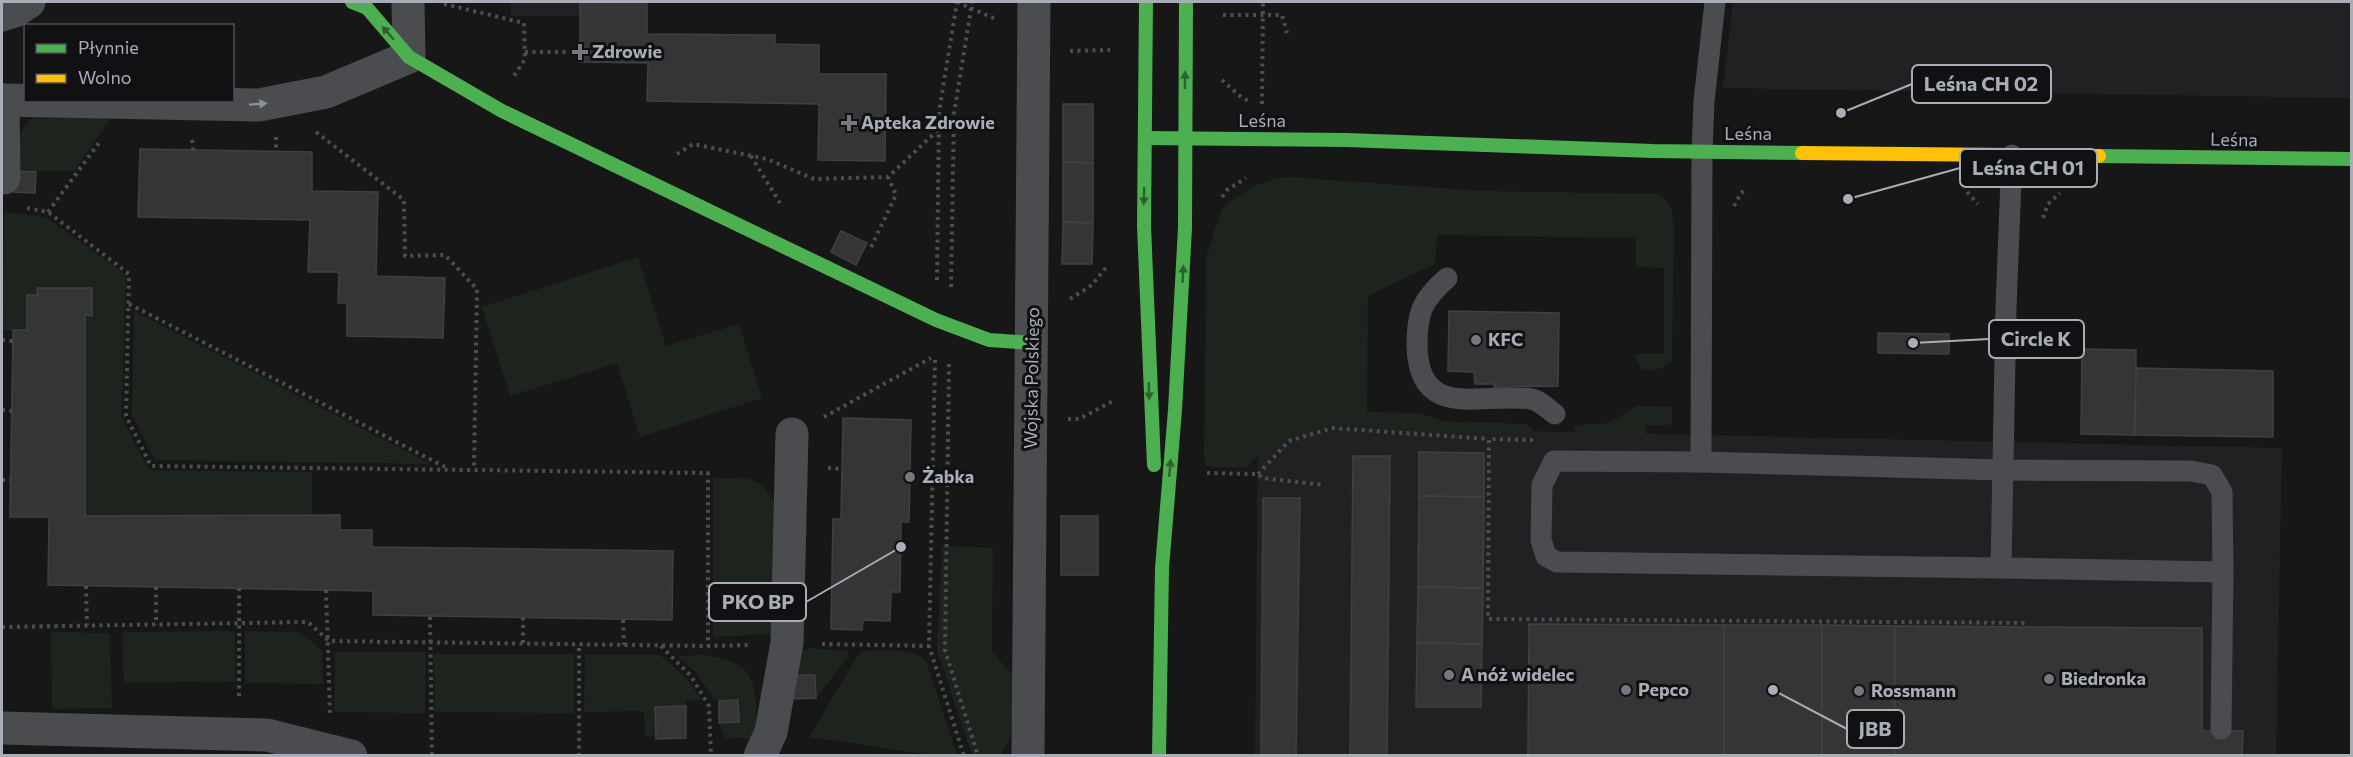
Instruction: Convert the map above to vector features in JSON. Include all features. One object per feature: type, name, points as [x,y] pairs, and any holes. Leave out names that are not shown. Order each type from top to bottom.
[{"type":"street","points":[[2,15],[17,10],[29,2]]},
{"type":"street","points":[[352,2],[367,8],[409,57],[502,111],[936,320],[989,340],[1032,344]]},
{"type":"street","points":[[408,2],[409,57]]},
{"type":"street","name":"Wojska Polskiego","points":[[1028,756],[1034,2]]},
{"type":"street","points":[[1146,2],[1144,226],[1150,410],[1162,568]]},
{"type":"street","points":[[1160,756],[1162,568],[1175,410],[1183,264],[1186,2]]},
{"type":"street","points":[[129,102],[259,105],[326,92],[409,57]]},
{"type":"street","points":[[4,178],[2,100],[24,100]]},
{"type":"street","name":"Leśna","points":[[1145,138],[1346,140],[1702,152],[2352,159]]},
{"type":"street","points":[[760,756],[771,732],[787,643],[792,434]]},
{"type":"street","points":[[2,728],[124,744],[239,734],[267,735],[341,753]]},
{"type":"lane","points":[[1701,462],[1702,152],[1704,101],[1714,2]]},
{"type":"lane","points":[[2001,568],[2006,307],[2012,155]]},
{"type":"lane","points":[[1447,278],[1429,294],[1419,312],[1418,364],[1423,379],[1434,391],[1449,398],[1534,399],[1555,414]]},
{"type":"lane","points":[[2221,729],[2223,572],[2222,492],[2212,475],[2191,471],[2003,470],[1701,462],[1554,461],[1542,485],[1542,540],[1546,556],[1557,562],[2223,572]]},
{"type":"path","points":[[435,2],[525,23],[525,59],[508,84]]},
{"type":"path","points":[[936,320],[939,112],[957,2],[1064,52],[1111,50],[1127,32],[1146,32]]},
{"type":"path","points":[[972,2],[954,114],[945,650],[978,756]]},
{"type":"path","points":[[1262,105],[1263,2]]},
{"type":"path","points":[[1233,14],[1282,15],[1287,33]]},
{"type":"path","points":[[525,52],[580,52]]},
{"type":"path","points":[[48,212],[129,102]]},
{"type":"path","points":[[276,102],[276,152]]},
{"type":"path","points":[[276,102],[404,200],[405,256],[445,255],[477,289],[474,469]]},
{"type":"path","points":[[674,156],[693,144],[767,159],[814,179],[888,177],[939,129]]},
{"type":"path","points":[[871,247],[896,195],[888,177]]},
{"type":"path","points":[[25,208],[48,212],[129,274],[126,416],[152,466],[708,473],[708,646]]},
{"type":"path","points":[[1033,306],[1058,305],[1092,285],[1108,266],[1110,257]]},
{"type":"path","points":[[129,304],[447,469]]},
{"type":"path","points":[[2,340],[13,341]]},
{"type":"path","points":[[792,434],[936,356],[929,646],[964,756]]},
{"type":"path","points":[[1031,418],[1079,419],[1113,401]]},
{"type":"path","points":[[2,410],[12,411]]},
{"type":"path","points":[[1258,474],[1289,441],[1332,428],[1489,439]]},
{"type":"path","points":[[1210,473],[1258,474],[1262,478],[1324,485]]},
{"type":"path","points":[[2,480],[10,480]]},
{"type":"path","points":[[86,586],[87,625]]},
{"type":"path","points":[[156,587],[156,625]]},
{"type":"path","points":[[239,588],[239,734]]},
{"type":"path","points":[[326,590],[328,641],[341,753]]},
{"type":"path","points":[[430,616],[432,756]]},
{"type":"path","points":[[523,644],[524,618]]},
{"type":"path","points":[[623,620],[624,645]]},
{"type":"path","points":[[2,627],[308,622],[328,641],[661,646],[787,643],[929,646]]},
{"type":"path","points":[[579,645],[579,756]]},
{"type":"path","points":[[661,646],[692,676],[709,706],[711,756]]},
{"type":"shaded area","points":[[511,2],[580,2],[580,16],[511,16]]},
{"type":"shaded area","points":[[1733,2],[2351,2],[2351,98],[1723,88]]},
{"type":"shaded area","points":[[116,111],[74,171],[15,171],[20,133],[29,121],[43,112]]},
{"type":"shaded area","points":[[1289,177],[1481,191],[1659,194],[1669,204],[1674,224],[1672,361],[1665,366],[1649,370],[1640,368],[1635,354],[1664,354],[1664,268],[1636,267],[1636,238],[1437,235],[1435,264],[1368,296],[1367,412],[1420,413],[1442,421],[1524,424],[1531,427],[1534,435],[1339,426],[1289,441],[1256,457],[1247,468],[1210,467],[1206,465],[1204,459],[1206,257],[1221,211],[1227,203],[1254,186]]},
{"type":"shaded area","points":[[4,212],[46,217],[126,275],[122,417],[149,470],[312,472],[312,514],[85,516],[85,315],[92,315],[92,288],[37,288],[38,295],[27,295],[27,330],[3,330]]},
{"type":"shaded area","points":[[638,257],[666,346],[739,324],[762,398],[640,437],[617,363],[510,396],[482,307]]},
{"type":"shaded area","points":[[134,311],[431,464],[155,460],[132,415]]},
{"type":"shaded area","points":[[1638,406],[1672,407],[1672,422],[1669,425],[1646,425],[1646,437],[1580,436],[1573,427],[1580,424],[1608,423]]},
{"type":"shaded area","points":[[1258,425],[2282,448],[2276,755],[1255,756]]},
{"type":"shaded area","points":[[713,477],[742,478],[757,482],[775,504],[776,634],[713,637]]},
{"type":"shaded area","points":[[942,546],[993,548],[992,652],[1013,675],[1014,717],[1010,737],[1000,755],[972,755],[937,650]]},
{"type":"shaded area","points":[[235,631],[235,682],[124,683],[122,632]]},
{"type":"shaded area","points":[[245,631],[300,632],[322,650],[323,684],[245,683]]},
{"type":"shaded area","points":[[51,632],[110,633],[112,708],[52,709]]},
{"type":"shaded area","points":[[811,648],[848,651],[849,656],[816,698],[815,675],[790,672],[800,654]]},
{"type":"shaded area","points":[[863,651],[904,652],[926,661],[957,755],[920,753],[809,738],[857,656]]},
{"type":"shaded area","points":[[335,652],[426,652],[425,713],[334,712]]},
{"type":"shaded area","points":[[434,654],[574,654],[574,713],[434,712]]},
{"type":"shaded area","points":[[585,655],[660,655],[687,679],[702,700],[686,701],[686,706],[656,736],[645,737],[644,711],[584,712]]},
{"type":"shaded area","points":[[705,655],[737,664],[750,678],[756,697],[756,739],[725,738],[719,723],[739,722],[738,701],[719,701],[713,698],[696,672],[677,656]]},
{"type":"building","points":[[580,2],[647,2],[647,34],[775,35],[775,44],[819,45],[819,74],[886,74],[885,161],[818,160],[819,104],[647,101],[648,63],[580,62]]},
{"type":"building","points":[[1063,104],[1093,104],[1093,163],[1063,162]]},
{"type":"building","points":[[140,149],[312,152],[312,191],[378,192],[376,276],[445,278],[443,338],[347,336],[347,303],[338,303],[339,272],[308,272],[310,220],[138,217]]},
{"type":"building","points":[[1063,162],[1093,163],[1093,223],[1063,222]]},
{"type":"building","points":[[15,171],[36,172],[35,193],[14,192]]},
{"type":"building","points":[[1063,222],[1093,223],[1092,264],[1062,264]]},
{"type":"building","points":[[841,231],[867,243],[856,265],[831,252]]},
{"type":"building","points":[[37,288],[92,288],[92,316],[85,315],[85,516],[340,515],[340,530],[372,530],[372,547],[673,551],[672,620],[373,615],[373,591],[48,585],[49,517],[10,517],[13,330],[27,330],[27,295],[38,295]]},
{"type":"building","points":[[1449,311],[1559,313],[1558,386],[1494,387],[1494,384],[1475,384],[1474,372],[1448,371]]},
{"type":"building","points":[[1878,333],[1949,334],[1949,354],[1878,353]]},
{"type":"building","points":[[2082,349],[2136,350],[2135,435],[2081,434]]},
{"type":"building","points":[[2136,368],[2273,371],[2273,437],[2135,435]]},
{"type":"building","points":[[843,418],[911,420],[909,522],[901,522],[900,592],[891,592],[890,621],[863,620],[862,630],[831,629],[833,519],[841,519]]},
{"type":"building","points":[[1419,452],[1484,453],[1484,497],[1419,496]]},
{"type":"building","points":[[1353,456],[1390,456],[1387,756],[1350,756]]},
{"type":"building","points":[[1419,496],[1484,497],[1483,588],[1418,587]]},
{"type":"building","points":[[1263,498],[1300,498],[1296,756],[1261,756]]},
{"type":"building","points":[[1061,516],[1098,516],[1098,575],[1061,575]]},
{"type":"building","points":[[1418,587],[1483,588],[1482,644],[1417,643]]},
{"type":"building","name":"Pepco","points":[[1529,624],[1724,625],[1724,756],[1528,756]]},
{"type":"building","points":[[1724,625],[1822,625],[1822,756],[1724,756]]},
{"type":"building","name":"Rossmann","points":[[1822,625],[1895,626],[1895,756],[1822,756]]},
{"type":"building","name":"Biedronka","points":[[1895,626],[2202,628],[2202,731],[2243,731],[2242,756],[1895,756]]},
{"type":"building","name":"A nóż widelec","points":[[1417,643],[1482,644],[1481,707],[1416,707]]},
{"type":"building","points":[[791,675],[815,675],[816,698],[794,699]]},
{"type":"building","points":[[738,700],[739,722],[719,723],[719,701]]},
{"type":"building","points":[[686,706],[686,738],[656,739],[655,707]]},
{"type":"traffic: fast","points":[[352,2],[367,8],[409,57],[502,111],[936,320],[989,340],[1032,343]]},
{"type":"traffic: fast","points":[[1146,2],[1144,226],[1154,465]]},
{"type":"traffic: fast","points":[[1159,756],[1162,568],[1175,410],[1185,228],[1186,2]]},
{"type":"traffic: fast","points":[[1145,138],[1346,140],[1653,151],[1802,153]]},
{"type":"traffic: fast","points":[[2099,156],[2352,159]]},
{"type":"traffic: slow","points":[[1802,153],[2099,156]]},
{"type":"place","name":"Zdrowie","points":[[580,52]]},
{"type":"place","name":"Leśna CH 02","points":[[1841,113]]},
{"type":"place","name":"Apteka Zdrowie","points":[[849,123]]},
{"type":"place","name":"Leśna CH 01","points":[[1848,199]]},
{"type":"place","name":"KFC","points":[[1476,340]]},
{"type":"place","name":"Circle K","points":[[1913,343]]},
{"type":"place","name":"Żabka","points":[[910,477]]},
{"type":"place","name":"PKO BP","points":[[901,547]]},
{"type":"place","name":"A nóż widelec","points":[[1449,675]]},
{"type":"place","name":"Biedronka","points":[[2049,679]]},
{"type":"place","name":"Pepco","points":[[1626,690]]},
{"type":"place","name":"JBB","points":[[1773,690]]},
{"type":"place","name":"Rossmann","points":[[1859,691]]}]
